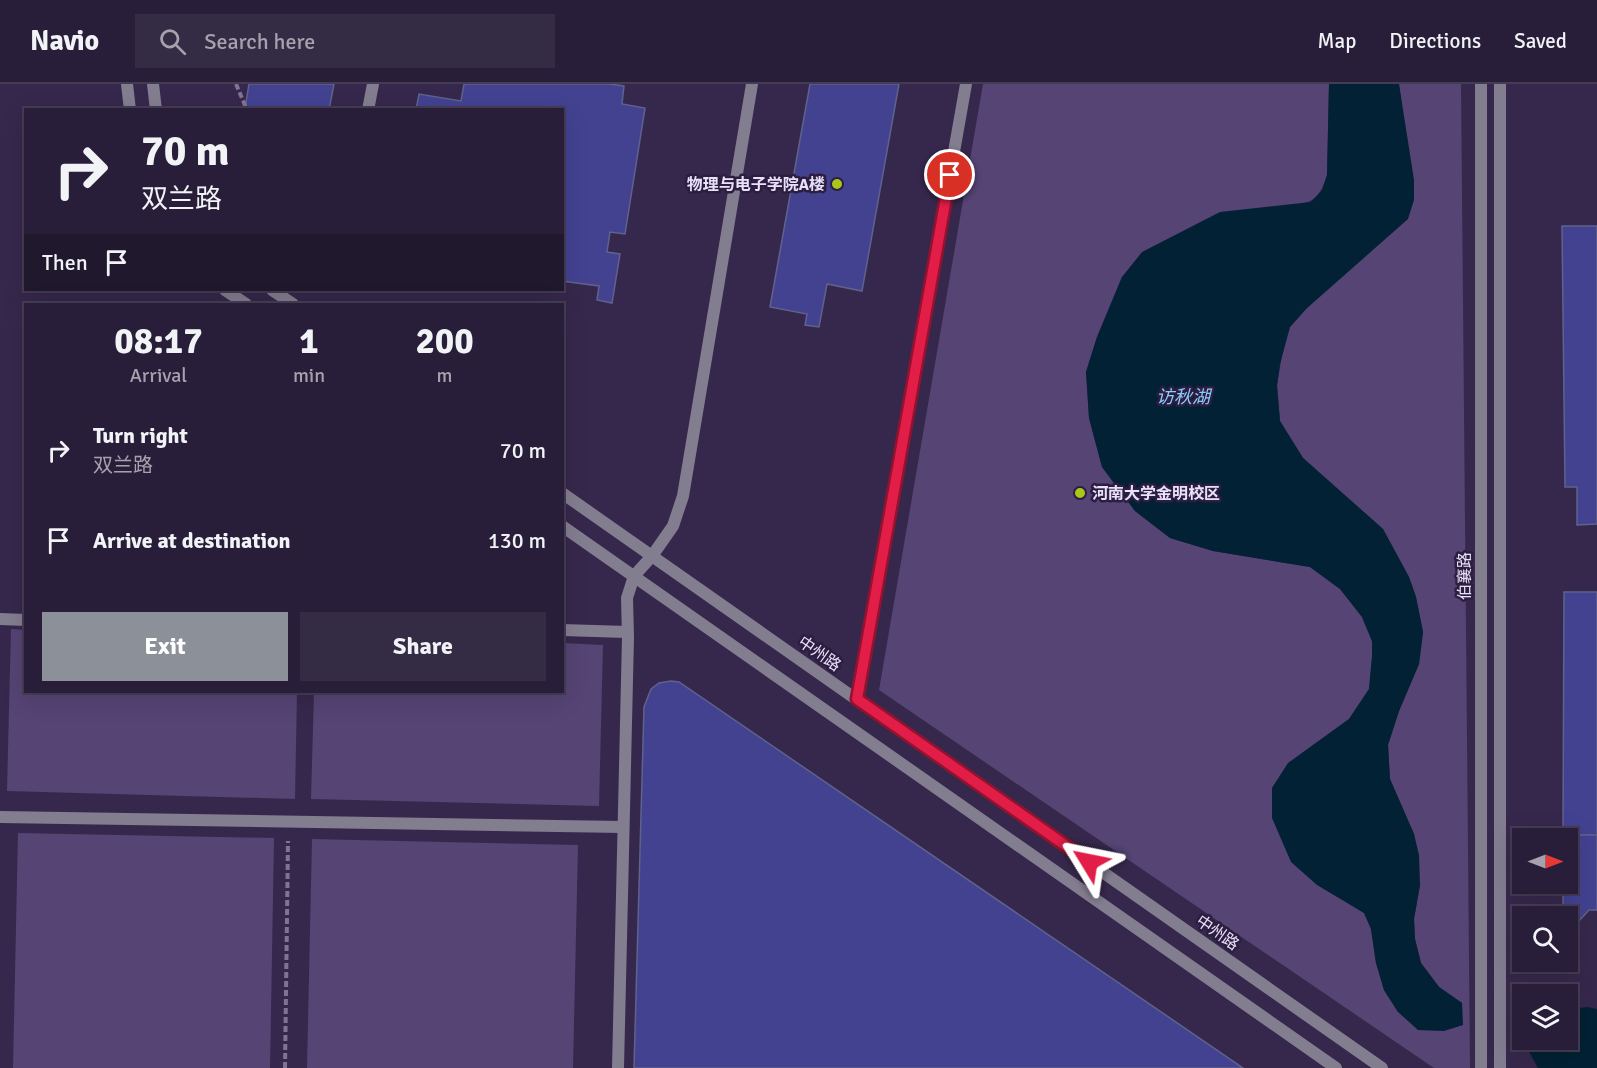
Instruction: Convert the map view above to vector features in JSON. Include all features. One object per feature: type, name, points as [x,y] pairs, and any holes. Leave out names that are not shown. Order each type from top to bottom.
[{"type":"lane","points":[[127,84],[130,108]]},
{"type":"lane","points":[[153,84],[156,108]]},
{"type":"lane","points":[[368,108],[373,84]]},
{"type":"lane","points":[[857,699],[966,84]]},
{"type":"lane","name":"伯襄路","points":[[1481,84],[1481,1068]]},
{"type":"lane","points":[[1500,84],[1500,1068]]},
{"type":"lane","points":[[618,1068],[627,598],[634,576],[652,556],[673,526],[683,496],[749,85]]},
{"type":"lane","points":[[226,291],[244,303]]},
{"type":"lane","points":[[274,291],[292,303]]},
{"type":"lane","name":"中州路","points":[[564,494],[1382,1068]]},
{"type":"lane","points":[[564,527],[1336,1068]]},
{"type":"lane","points":[[0,620],[24,620]]},
{"type":"lane","points":[[564,630],[627,632]]},
{"type":"lane","points":[[0,817],[623,827]]},
{"type":"path","points":[[237,84],[246,108]]},
{"type":"path","points":[[285,1068],[288,822]]},
{"type":"shaded area","points":[[983,84],[1329,84],[1327,175],[1322,189],[1312,200],[1293,205],[1122,277],[1097,337],[1086,372],[1089,418],[1102,467],[1135,511],[1170,538],[1213,551],[1310,567],[1340,589],[1362,617],[1372,641],[1369,689],[1349,719],[1288,764],[1272,788],[1347,902],[1364,913],[1371,929],[1376,963],[1384,990],[1398,1012],[1462,1003],[1439,987],[1421,963],[1415,939],[1414,919],[1420,885],[1414,834],[1390,779],[1388,745],[1399,711],[1419,664],[1423,632],[1416,597],[1409,577],[1383,529],[1303,458],[1280,421],[1277,385],[1284,343],[1290,327],[1306,309],[1402,108],[1399,84],[1461,84],[1470,1068],[1434,1068],[879,690]]},
{"type":"shaded area","points":[[11,629],[24,630],[24,693],[297,693],[295,799],[7,791]]},
{"type":"shaded area","points":[[564,643],[603,645],[599,806],[311,799],[314,693],[564,693]]},
{"type":"shaded area","points":[[18,833],[274,838],[270,1068],[13,1068]]},
{"type":"shaded area","points":[[312,839],[578,845],[573,1068],[307,1068]]},
{"type":"water","name":"访秋湖","points":[[1329,84],[1399,84],[1414,180],[1414,200],[1408,219],[1306,309],[1290,327],[1280,364],[1277,386],[1280,421],[1303,458],[1383,529],[1409,577],[1416,597],[1423,632],[1419,664],[1399,711],[1388,745],[1390,779],[1414,834],[1419,855],[1420,885],[1414,919],[1415,939],[1421,963],[1439,987],[1462,1003],[1463,1025],[1444,1031],[1418,1030],[1398,1012],[1384,990],[1376,963],[1371,929],[1364,913],[1317,885],[1291,862],[1272,818],[1272,788],[1288,763],[1349,719],[1369,689],[1372,641],[1362,617],[1340,589],[1310,567],[1213,551],[1170,538],[1135,511],[1102,467],[1089,418],[1086,372],[1097,337],[1122,277],[1142,252],[1220,212],[1311,202],[1322,190],[1327,175]]},
{"type":"water","points":[[1578,1008],[1597,1009],[1597,1068],[1538,1068],[1528,1050],[1578,1050]]},
{"type":"building","points":[[249,84],[334,84],[329,108],[245,108]]},
{"type":"building","points":[[464,84],[610,84],[624,86],[622,104],[645,108],[625,234],[610,232],[607,252],[620,254],[612,303],[597,300],[599,286],[564,281],[564,108],[416,108],[419,94],[461,101]]},
{"type":"building","name":"物理与电子学院A楼","points":[[810,84],[899,84],[862,291],[827,284],[819,327],[805,325],[807,314],[770,307]]},
{"type":"building","points":[[1562,226],[1597,226],[1597,524],[1577,525],[1577,487],[1565,487]]},
{"type":"building","points":[[1564,592],[1597,592],[1597,835],[1578,835],[1578,828],[1563,828]]},
{"type":"building","points":[[679,682],[1243,1068],[634,1068],[644,707],[651,689],[659,683]]},
{"type":"building","points":[[1578,835],[1597,835],[1597,910],[1589,910],[1578,922],[1578,906],[1563,906],[1563,894],[1578,894]]},
{"type":"place","name":"物理与电子学院A楼","points":[[837,184]]},
{"type":"place","name":"河南大学金明校区","points":[[1080,493]]},
{"type":"route","points":[[950,175],[857,699],[1089,862]]}]
